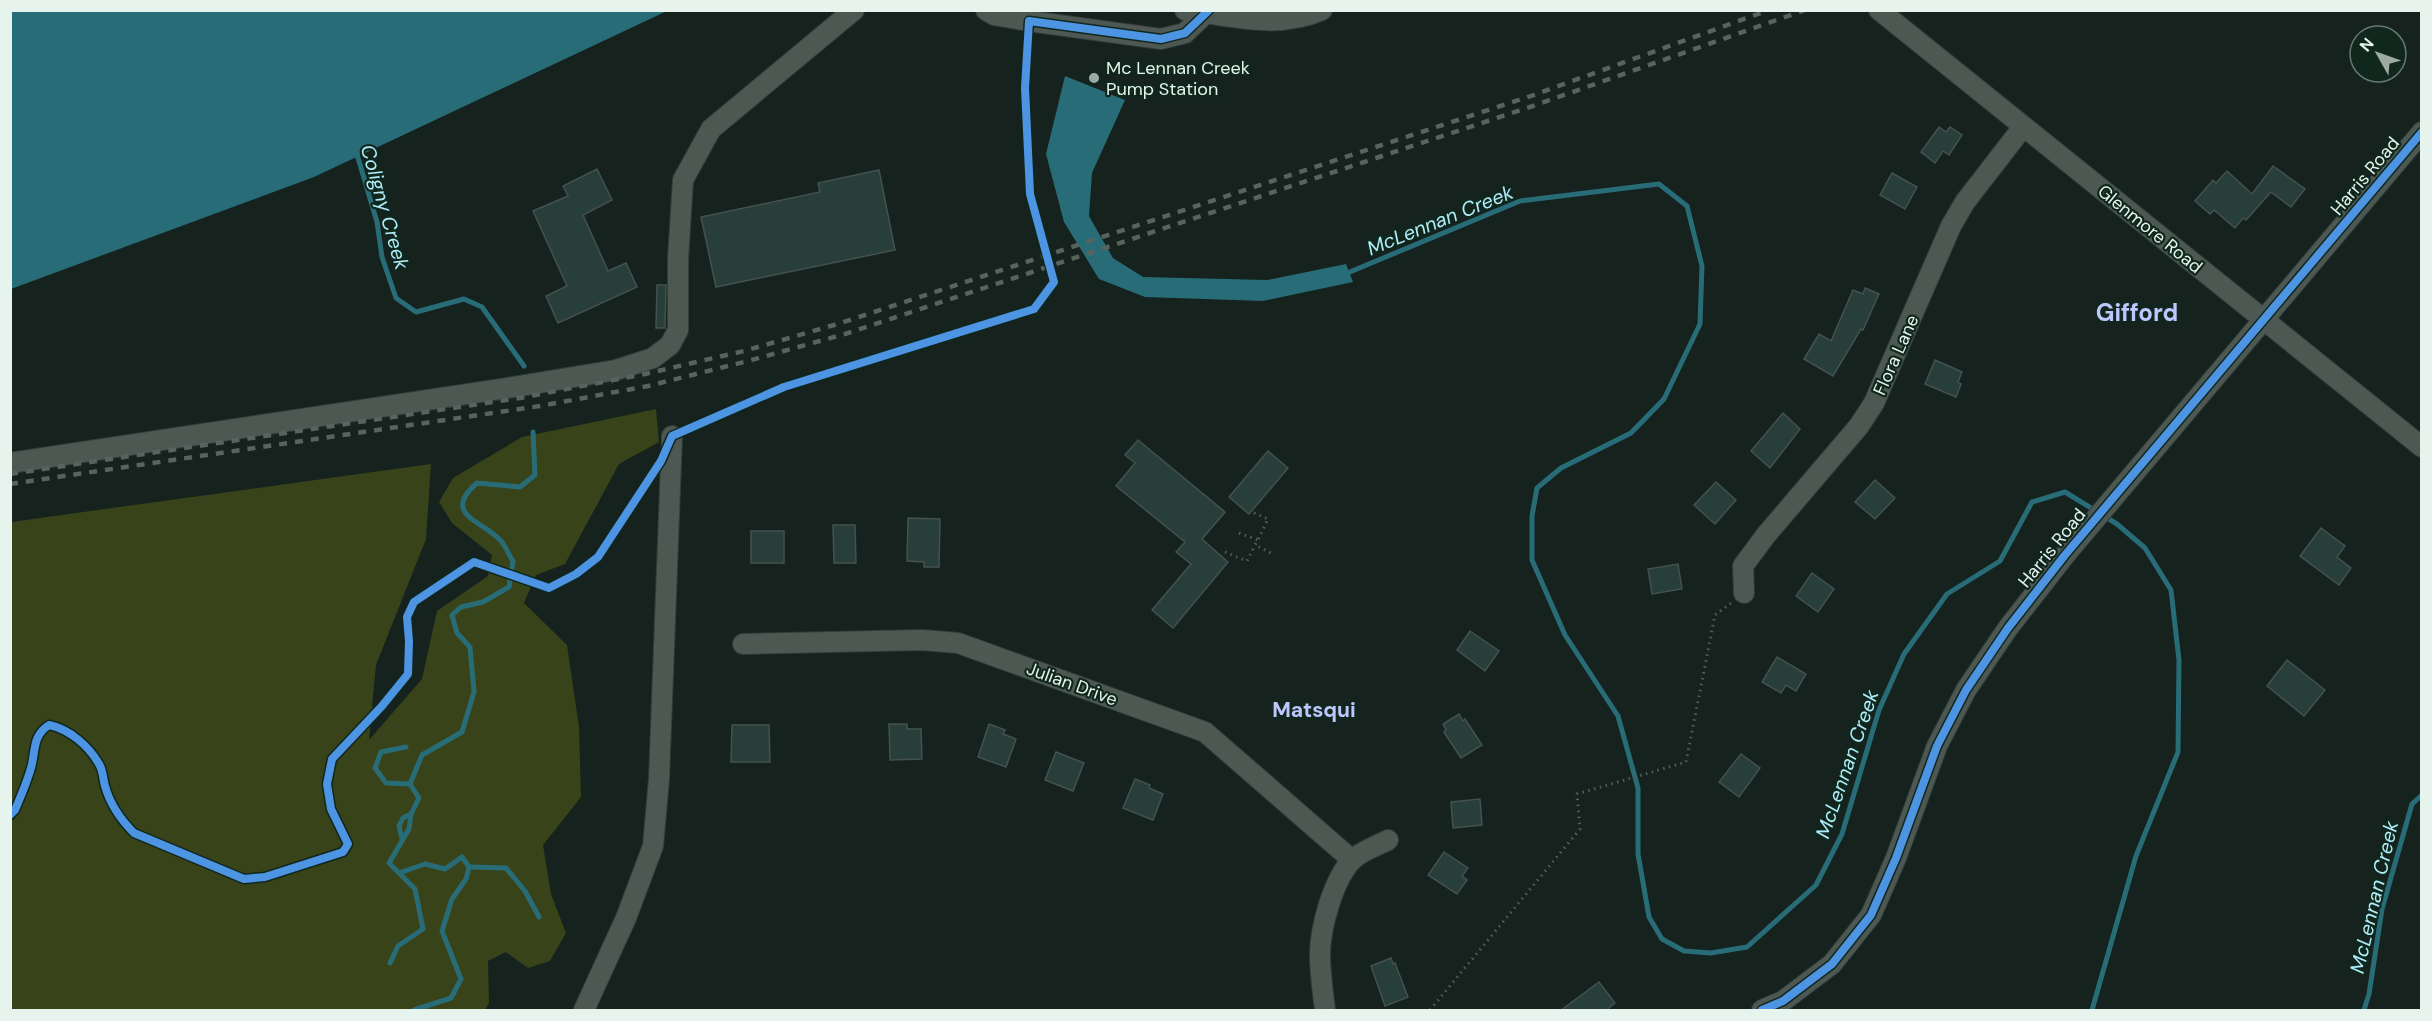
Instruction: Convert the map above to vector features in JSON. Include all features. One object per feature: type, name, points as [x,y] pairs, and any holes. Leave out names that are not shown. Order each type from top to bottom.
[{"type":"street","points":[[10,463],[520,386],[616,370],[653,358],[670,345],[678,330],[678,259],[683,180],[711,129],[854,10]]},
{"type":"street","points":[[986,10],[994,15],[1029,21],[1161,39],[1185,33],[1206,13]]},
{"type":"street","points":[[1185,10],[1252,21],[1304,19],[1322,10]]},
{"type":"street","name":"Glenmore Road","points":[[1879,10],[2421,447]]},
{"type":"street","name":"Flora Lane","points":[[1744,592],[1743,566],[1766,535],[1859,426],[1874,403],[1951,226],[1965,202],[2023,127]]},
{"type":"street","name":"Harris Road","points":[[1762,1011],[1783,1001],[1832,964],[1871,915],[1896,858],[1937,746],[1966,690],[2008,628],[2064,555],[2421,132]]},
{"type":"street","points":[[584,1011],[626,918],[653,846],[659,779],[672,436]]},
{"type":"street","name":"Julian Drive","points":[[743,644],[922,640],[958,644],[992,655],[1205,732],[1352,860]]},
{"type":"street","points":[[1325,1011],[1320,954],[1324,925],[1335,887],[1352,860],[1388,840]]},
{"type":"path","points":[[1225,552],[1247,561],[1268,519],[1254,513]]},
{"type":"path","points":[[1239,532],[1258,540]]},
{"type":"path","points":[[1255,546],[1271,553]]},
{"type":"path","points":[[1430,1011],[1580,829],[1577,794],[1686,762],[1715,615],[1744,592]]},
{"type":"green space","points":[[656,409],[659,442],[619,464],[565,564],[536,575],[524,603],[567,645],[579,727],[581,797],[543,845],[551,894],[566,933],[550,961],[528,968],[506,952],[488,961],[489,1003],[485,1010],[11,1010],[11,522],[431,464],[426,539],[376,665],[369,740],[422,679],[437,611],[488,576],[492,555],[452,523],[439,502],[453,478],[522,437]]},
{"type":"water","points":[[11,10],[667,11],[314,177],[11,289]]},
{"type":"water","points":[[1065,76],[1125,100],[1092,173],[1089,216],[1113,258],[1143,277],[1267,280],[1346,264],[1353,282],[1263,301],[1145,297],[1099,279],[1064,222],[1046,154]]},
{"type":"building","points":[[1939,127],[1946,132],[1950,127],[1962,135],[1949,155],[1943,151],[1935,163],[1921,152]]},
{"type":"building","points":[[2273,166],[2305,189],[2291,207],[2271,192],[2246,220],[2243,218],[2235,228],[2214,210],[2210,214],[2195,201],[2213,180],[2216,183],[2227,171],[2252,194]]},
{"type":"building","points":[[597,169],[612,200],[583,215],[608,271],[626,263],[637,287],[558,323],[546,296],[567,286],[533,211],[568,196],[563,186]]},
{"type":"building","points":[[879,170],[895,250],[716,287],[701,217],[820,192],[818,183]]},
{"type":"building","points":[[1892,173],[1917,187],[1905,209],[1880,195]]},
{"type":"building","points":[[657,285],[666,285],[665,328],[656,328]]},
{"type":"building","points":[[1865,288],[1879,294],[1863,330],[1861,329],[1833,376],[1804,359],[1819,334],[1831,341],[1853,290],[1863,294]]},
{"type":"building","points":[[1935,360],[1962,372],[1958,382],[1961,384],[1956,397],[1925,384]]},
{"type":"building","points":[[1783,413],[1800,429],[1770,468],[1751,451]]},
{"type":"building","points":[[1138,440],[1225,512],[1202,539],[1228,562],[1173,628],[1152,610],[1191,564],[1176,552],[1185,542],[1116,486],[1135,463],[1125,455]]},
{"type":"building","points":[[1268,451],[1288,468],[1249,514],[1229,497]]},
{"type":"building","points":[[1875,480],[1895,498],[1875,519],[1855,502]]},
{"type":"building","points":[[1716,482],[1736,500],[1715,524],[1694,505]]},
{"type":"building","points":[[908,518],[940,519],[939,567],[924,567],[924,562],[907,561]]},
{"type":"building","points":[[833,525],[855,525],[856,563],[834,563]]},
{"type":"building","points":[[2321,528],[2345,546],[2337,557],[2351,568],[2339,585],[2300,556]]},
{"type":"building","points":[[751,531],[784,531],[784,563],[751,563]]},
{"type":"building","points":[[1678,564],[1682,589],[1652,594],[1648,569]]},
{"type":"building","points":[[1812,573],[1834,589],[1818,612],[1796,596]]},
{"type":"building","points":[[1470,631],[1499,651],[1485,671],[1457,650]]},
{"type":"building","points":[[1777,657],[1806,674],[1796,691],[1786,685],[1781,693],[1762,682]]},
{"type":"building","points":[[2287,660],[2325,690],[2304,716],[2267,686]]},
{"type":"building","points":[[1459,714],[1463,721],[1465,719],[1482,745],[1461,758],[1444,732],[1446,730],[1443,724]]},
{"type":"building","points":[[889,724],[907,724],[907,729],[921,729],[922,759],[890,760]]},
{"type":"building","points":[[989,724],[1005,730],[1003,734],[1016,739],[1006,767],[978,757]]},
{"type":"building","points":[[732,725],[769,725],[770,762],[731,762]]},
{"type":"building","points":[[1056,752],[1084,763],[1073,791],[1045,780]]},
{"type":"building","points":[[1741,754],[1760,768],[1739,797],[1719,782]]},
{"type":"building","points":[[1135,779],[1163,794],[1153,820],[1123,808]]},
{"type":"building","points":[[1480,799],[1482,825],[1453,828],[1451,802]]},
{"type":"building","points":[[1444,852],[1468,868],[1462,876],[1467,880],[1457,894],[1428,875]]},
{"type":"building","points":[[1391,958],[1408,997],[1385,1006],[1371,966]]},
{"type":"building","points":[[1599,982],[1615,1003],[1605,1011],[1560,1011]]},
{"type":"waterway","name":"Coligny Creek","points":[[356,151],[377,222],[382,257],[396,298],[416,312],[464,299],[482,307],[524,366]]},
{"type":"waterway","name":"McLennan Creek","points":[[1345,274],[1520,201],[1659,184],[1687,206],[1702,266],[1700,324],[1664,399],[1631,433],[1561,468],[1537,488],[1532,516],[1532,560],[1565,635],[1618,716],[1638,788],[1638,854],[1649,917],[1662,939],[1684,951],[1711,953],[1747,947],[1816,885],[1842,834],[1879,710],[1904,654],[1947,594],[2000,561],[2032,502],[2065,492],[2117,524],[2145,548],[2171,590],[2179,660],[2178,752],[2136,856],[2092,1010]]},
{"type":"waterway","name":"Coligny Creek","points":[[414,1010],[451,998],[461,979],[442,931],[452,899],[466,879],[469,867],[462,857],[445,869],[425,864],[399,873],[389,863],[409,829],[411,814],[419,798],[410,784],[422,755],[462,732],[474,692],[470,647],[457,633],[452,615],[461,607],[483,602],[509,587],[513,561],[501,541],[469,516],[464,510],[463,503],[467,494],[477,483],[520,487],[535,475],[533,432]]},
{"type":"waterway","points":[[406,747],[381,752],[375,768],[386,783],[410,784]]},
{"type":"waterway","name":"McLennan Creek","points":[[2364,1010],[2369,994],[2382,909],[2412,804],[2422,795]]},
{"type":"waterway","points":[[402,839],[399,826],[403,818],[411,814]]},
{"type":"waterway","points":[[469,867],[506,868],[525,891],[539,917]]},
{"type":"waterway","points":[[390,963],[398,946],[423,929],[415,889],[399,873]]},
{"type":"railway","points":[[10,474],[520,398],[645,374],[744,351],[841,323],[1528,97],[1769,10]]},
{"type":"railway","points":[[10,484],[540,406],[648,386],[748,361],[845,334],[1530,107],[1805,10]]},
{"type":"cycle path","points":[[10,815],[15,810],[28,778],[37,739],[49,725],[71,734],[95,757],[113,805],[134,833],[244,879],[265,877],[343,852],[348,844],[331,809],[327,784],[332,759],[382,706],[408,674],[407,617],[414,602],[474,562],[549,588],[576,574],[598,557],[661,461],[672,436],[784,387],[1034,309],[1054,282],[1030,194],[1025,88],[1029,21],[1161,39],[1185,33],[1209,10]]},
{"type":"cycle path","points":[[1762,1010],[1783,1001],[1832,964],[1871,915],[1896,858],[1937,746],[1966,690],[2008,628],[2065,555],[2422,132]]},
{"type":"place","name":"Mc Lennan Creek Pump Station","points":[[1094,78]]},
{"type":"district","name":"Gifford","points":[[2137,313]]},
{"type":"district","name":"Matsqui","points":[[1314,710]]}]
